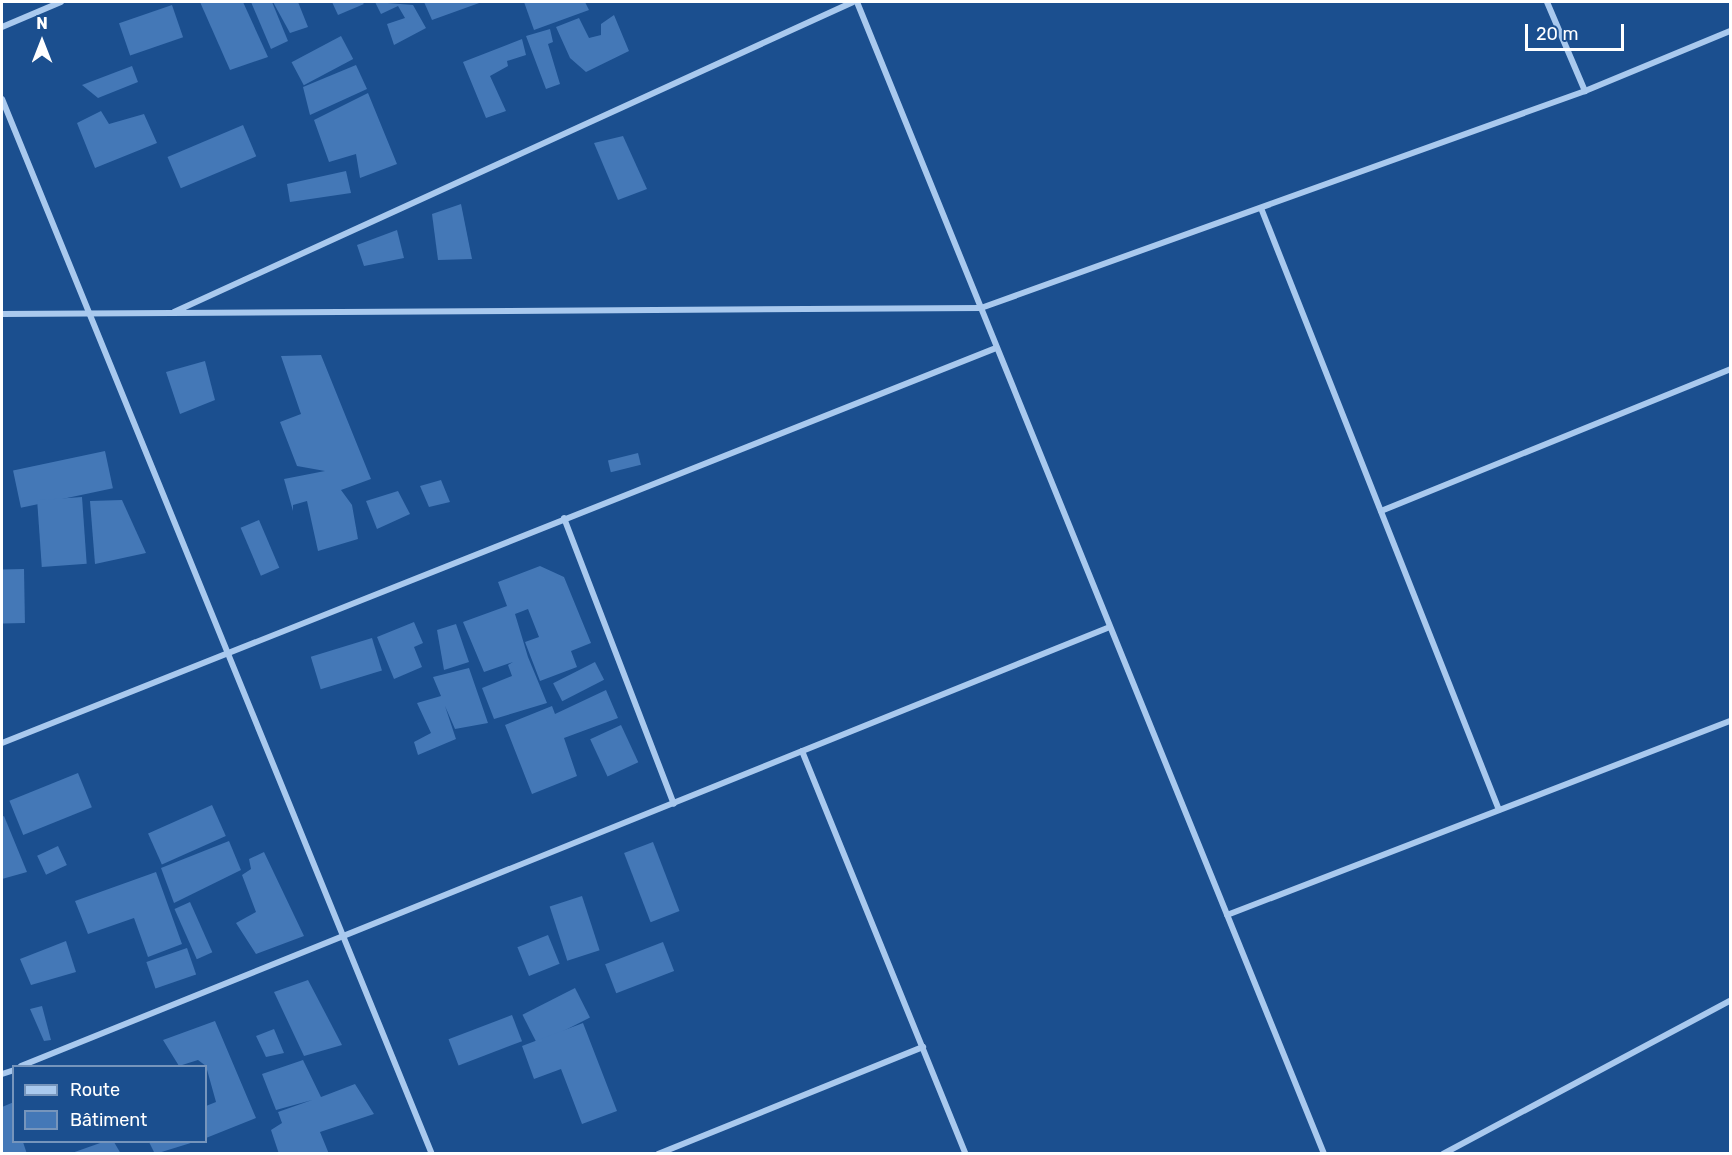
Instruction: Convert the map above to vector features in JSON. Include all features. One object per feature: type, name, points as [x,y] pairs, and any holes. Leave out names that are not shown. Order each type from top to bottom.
[{"type":"street","points":[[2,27],[61,2]]},
{"type":"street","points":[[171,313],[855,2],[1324,1154]]},
{"type":"street","points":[[1547,2],[1585,92]]},
{"type":"street","points":[[2,314],[981,308],[1585,92],[1731,31]]},
{"type":"street","points":[[2,99],[86,315],[228,653],[432,1154]]},
{"type":"street","points":[[1261,208],[1499,810]]},
{"type":"street","points":[[2,743],[996,348]]},
{"type":"street","points":[[1381,511],[1731,369]]},
{"type":"street","points":[[564,518],[674,804]]},
{"type":"street","points":[[24,1065],[1110,627]]},
{"type":"street","points":[[1227,915],[1731,721]]},
{"type":"street","points":[[802,751],[966,1154]]},
{"type":"street","points":[[1443,1154],[1731,1001]]},
{"type":"street","points":[[658,1154],[923,1047]]},
{"type":"building","points":[[200,2],[243,2],[268,57],[230,70]]},
{"type":"building","points":[[251,2],[272,2],[288,41],[271,49]]},
{"type":"building","points":[[273,2],[298,2],[308,27],[290,33]]},
{"type":"building","points":[[332,2],[362,2],[364,4],[338,15]]},
{"type":"building","points":[[375,2],[413,5],[426,28],[394,45],[387,24],[405,18],[398,6],[381,14]]},
{"type":"building","points":[[424,2],[482,2],[432,20]]},
{"type":"building","points":[[524,2],[585,2],[589,10],[534,30]]},
{"type":"building","points":[[172,5],[183,37],[130,55],[119,23]]},
{"type":"building","points":[[614,15],[629,51],[586,72],[570,58],[556,27],[579,18],[589,38],[601,35],[601,24]]},
{"type":"building","points":[[550,29],[553,42],[548,44],[560,84],[546,89],[526,36]]},
{"type":"building","points":[[341,36],[353,59],[304,85],[292,62]]},
{"type":"building","points":[[522,39],[526,55],[507,61],[508,66],[490,76],[506,111],[486,118],[463,62]]},
{"type":"building","points":[[356,65],[367,89],[310,115],[303,87]]},
{"type":"building","points":[[132,66],[138,82],[98,98],[82,85]]},
{"type":"building","points":[[368,93],[397,164],[360,178],[356,154],[329,162],[314,120]]},
{"type":"building","points":[[101,111],[109,124],[144,114],[157,143],[95,168],[77,123]]},
{"type":"building","points":[[243,125],[256,156],[181,188],[168,157]]},
{"type":"building","points":[[623,136],[647,189],[618,200],[594,143]]},
{"type":"building","points":[[346,171],[351,193],[290,202],[287,184]]},
{"type":"building","points":[[461,204],[472,259],[438,260],[432,214]]},
{"type":"building","points":[[397,230],[404,258],[364,266],[357,245]]},
{"type":"building","points":[[321,355],[371,479],[341,490],[352,505],[358,539],[318,551],[307,501],[293,505],[293,511],[284,479],[325,471],[297,466],[280,422],[301,414],[281,356]]},
{"type":"building","points":[[205,361],[215,400],[180,414],[166,372]]},
{"type":"building","points":[[105,451],[113,488],[21,508],[13,471]]},
{"type":"building","points":[[638,453],[641,465],[611,472],[608,460]]},
{"type":"building","points":[[441,480],[450,502],[429,507],[420,486]]},
{"type":"building","points":[[398,491],[410,514],[377,529],[366,501]]},
{"type":"building","points":[[82,497],[87,564],[42,567],[37,500]]},
{"type":"building","points":[[122,500],[146,553],[95,564],[90,501]]},
{"type":"building","points":[[259,520],[279,568],[261,576],[241,528]]},
{"type":"building","points":[[540,566],[564,577],[591,643],[571,651],[577,667],[540,681],[525,642],[539,637],[528,609],[515,614],[528,657],[547,703],[494,719],[482,688],[512,676],[508,665],[513,662],[484,672],[463,622],[507,606],[498,582]]},
{"type":"building","points":[[2,569],[24,569],[25,623],[3,623]]},
{"type":"building","points":[[414,622],[423,643],[414,647],[422,667],[394,679],[377,637]]},
{"type":"building","points":[[456,624],[469,662],[444,670],[437,630]]},
{"type":"building","points":[[372,638],[382,671],[321,689],[311,657]]},
{"type":"building","points":[[595,662],[604,680],[562,701],[553,683]]},
{"type":"building","points":[[469,668],[488,723],[455,729],[445,706],[456,739],[418,755],[414,742],[431,733],[417,703],[441,696],[433,677]]},
{"type":"building","points":[[606,690],[618,718],[564,738],[577,776],[532,794],[505,725],[552,706],[555,714]]},
{"type":"building","points":[[621,725],[638,762],[608,777],[590,739]]},
{"type":"building","points":[[78,773],[92,807],[23,835],[9,801]]},
{"type":"building","points":[[212,805],[226,836],[162,865],[148,833]]},
{"type":"building","points":[[4,816],[27,872],[2,879],[2,817]]},
{"type":"building","points":[[229,841],[241,870],[174,903],[161,868]]},
{"type":"building","points":[[653,842],[680,911],[651,922],[624,853]]},
{"type":"building","points":[[58,846],[67,865],[46,875],[37,856]]},
{"type":"building","points":[[264,852],[304,936],[256,954],[236,923],[256,912],[242,875],[251,869],[249,859]]},
{"type":"building","points":[[156,872],[182,944],[148,957],[134,918],[88,934],[75,901]]},
{"type":"building","points":[[582,896],[600,950],[567,961],[550,907]]},
{"type":"building","points":[[190,902],[212,952],[197,959],[174,909]]},
{"type":"building","points":[[548,935],[560,964],[529,976],[517,947]]},
{"type":"building","points":[[66,941],[76,972],[31,985],[20,959]]},
{"type":"building","points":[[663,942],[674,971],[616,993],[605,964]]},
{"type":"building","points":[[187,948],[196,974],[155,988],[146,962]]},
{"type":"building","points":[[308,980],[342,1045],[304,1056],[274,992]]},
{"type":"building","points":[[575,988],[590,1017],[537,1044],[522,1015]]},
{"type":"building","points":[[42,1006],[51,1040],[44,1041],[30,1009]]},
{"type":"building","points":[[512,1015],[522,1041],[459,1066],[449,1039]]},
{"type":"building","points":[[215,1021],[256,1118],[207,1138],[207,1106],[216,1102],[207,1065],[198,1060],[178,1065],[163,1040]]},
{"type":"building","points":[[583,1023],[617,1111],[582,1124],[561,1069],[534,1079],[522,1046]]},
{"type":"building","points":[[274,1029],[284,1053],[266,1057],[256,1036]]},
{"type":"building","points":[[303,1060],[321,1097],[355,1084],[374,1114],[320,1132],[329,1154],[279,1154],[271,1130],[282,1123],[278,1112],[312,1100],[276,1110],[262,1074]]},
{"type":"building","points":[[12,1103],[12,1143],[23,1143],[27,1154],[2,1154],[2,1107]]},
{"type":"building","points":[[100,1143],[115,1143],[121,1154],[69,1154]]},
{"type":"building","points":[[150,1143],[191,1143],[155,1154]]}]
